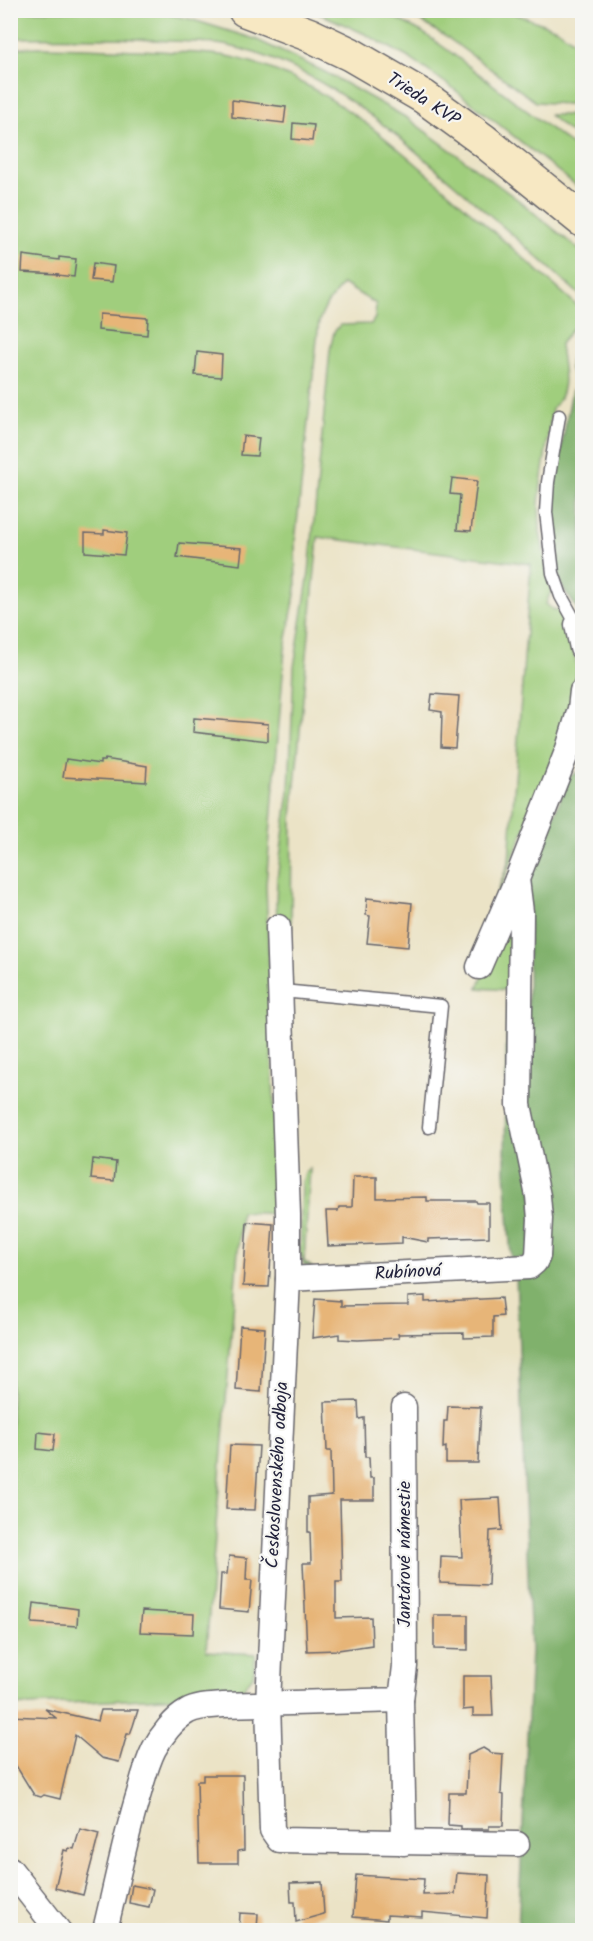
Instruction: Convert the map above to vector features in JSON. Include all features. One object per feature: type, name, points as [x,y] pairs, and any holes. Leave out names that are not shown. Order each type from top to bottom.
[{"type":"street","name":"Trieda KVP","points":[[245,10],[310,35],[350,54],[424,97],[483,140],[582,220]]},
{"type":"street","points":[[478,967],[575,751],[582,691]]},
{"type":"street","name":"Rubínová","points":[[288,1279],[529,1267],[535,1262],[538,1256],[540,1219],[538,1196],[519,1105],[521,912],[517,879]]},
{"type":"street","name":"Československého odboja","points":[[268,1703],[288,1279],[282,991],[278,927]]},
{"type":"street","name":"Jantárové námestie","points":[[404,1407],[405,1666],[401,1700],[404,1843]]},
{"type":"street","points":[[105,1930],[133,1812],[153,1750],[174,1723],[187,1712],[204,1707],[268,1703],[401,1700]]},
{"type":"street","points":[[268,1703],[272,1830],[279,1840],[517,1844]]},
{"type":"street","points":[[10,1869],[58,1930]]},
{"type":"lane","points":[[559,416],[548,482],[546,512],[554,573],[561,596],[580,636]]},
{"type":"lane","points":[[282,991],[441,1006],[429,1126]]},
{"type":"green space","points":[[10,11],[151,11],[190,19],[255,39],[323,71],[407,118],[517,199],[582,252],[582,297],[405,142],[328,86],[300,71],[271,59],[214,44],[110,38],[11,38]]},
{"type":"green space","points":[[314,11],[379,11],[422,32],[582,153],[582,190],[450,86],[409,58],[365,34]]},
{"type":"green space","points":[[404,11],[507,11],[557,29],[582,47],[582,105],[536,102],[448,38]]},
{"type":"green space","points":[[42,47],[203,53],[232,57],[264,66],[295,79],[378,132],[582,310],[582,317],[560,344],[564,378],[562,394],[552,409],[539,504],[540,532],[551,591],[546,604],[552,609],[564,611],[577,667],[570,718],[469,966],[509,861],[531,564],[318,537],[292,817],[291,928],[286,920],[279,918],[276,903],[277,879],[289,792],[294,667],[309,573],[330,350],[334,332],[340,325],[371,324],[375,318],[376,304],[343,284],[327,304],[319,321],[295,542],[296,589],[285,649],[266,885],[278,1214],[241,1212],[206,1651],[256,1654],[253,1676],[239,1694],[11,1706],[11,48]]},
{"type":"green space","points":[[549,115],[582,115],[582,142]]},
{"type":"green space","points":[[582,340],[582,385],[572,374],[570,363],[571,357]]},
{"type":"green space","points":[[572,390],[582,397],[582,616],[561,585],[557,571],[554,534],[553,493]]},
{"type":"green space","points":[[582,770],[582,1930],[518,1930],[531,1650],[516,1275],[533,1272],[527,1112],[529,885],[569,777]]},
{"type":"green space","points":[[508,908],[513,984],[507,990],[478,988]]},
{"type":"green space","points":[[513,984],[533,1206],[529,1258],[511,1258],[505,1170],[507,990]]},
{"type":"green space","points":[[310,1169],[304,1261],[313,1268],[304,1265],[300,1254],[302,1182],[306,1172]]},
{"type":"building","points":[[232,100],[286,107],[284,123],[232,117]]},
{"type":"building","points":[[293,123],[314,125],[312,141],[292,139]]},
{"type":"building","points":[[23,255],[59,260],[59,257],[76,259],[74,277],[22,272]]},
{"type":"building","points":[[93,263],[114,266],[112,282],[91,280]]},
{"type":"building","points":[[99,314],[148,318],[147,335],[98,330]]},
{"type":"building","points":[[197,352],[222,355],[221,377],[195,375]]},
{"type":"building","points":[[243,436],[259,438],[257,456],[241,455]]},
{"type":"building","points":[[452,478],[477,481],[471,531],[457,530],[460,495],[450,494]]},
{"type":"building","points":[[104,530],[127,533],[124,555],[85,552],[85,533],[104,534]]},
{"type":"building","points":[[179,543],[242,548],[240,565],[177,557]]},
{"type":"building","points":[[432,694],[459,696],[455,748],[441,747],[442,712],[430,710]]},
{"type":"building","points":[[194,718],[268,724],[268,741],[193,732]]},
{"type":"building","points":[[66,759],[100,764],[100,761],[105,759],[147,766],[146,782],[63,777]]},
{"type":"building","points":[[367,898],[412,903],[408,947],[367,943],[370,916],[366,915]]},
{"type":"building","points":[[93,1159],[116,1162],[114,1181],[91,1179]]},
{"type":"building","points":[[353,1177],[377,1177],[377,1198],[427,1197],[427,1201],[489,1203],[489,1237],[428,1239],[428,1242],[402,1237],[402,1243],[328,1246],[326,1211],[338,1211],[339,1207],[352,1207]]},
{"type":"building","points":[[247,1222],[273,1224],[269,1287],[243,1286]]},
{"type":"building","points":[[425,1296],[425,1302],[501,1298],[503,1316],[493,1317],[493,1337],[464,1338],[464,1333],[398,1334],[399,1338],[358,1340],[339,1339],[339,1334],[312,1338],[315,1299],[341,1301],[341,1306],[408,1305],[408,1297]]},
{"type":"building","points":[[240,1326],[265,1328],[261,1392],[236,1390]]},
{"type":"building","points":[[358,1401],[359,1419],[364,1418],[365,1457],[369,1457],[370,1478],[374,1478],[374,1500],[340,1500],[342,1582],[336,1582],[336,1618],[371,1617],[372,1645],[338,1650],[307,1651],[303,1563],[311,1563],[308,1497],[332,1495],[331,1451],[327,1451],[325,1402]]},
{"type":"building","points":[[448,1406],[481,1407],[478,1463],[446,1463],[446,1447],[443,1448],[444,1421],[447,1421]]},
{"type":"building","points":[[38,1432],[55,1434],[53,1451],[37,1449]]},
{"type":"building","points":[[230,1445],[259,1446],[255,1510],[226,1509]]},
{"type":"building","points":[[500,1498],[502,1530],[490,1531],[488,1585],[440,1583],[441,1556],[462,1557],[459,1500]]},
{"type":"building","points":[[229,1556],[247,1558],[246,1580],[252,1580],[249,1612],[219,1609],[221,1574],[227,1574]]},
{"type":"building","points":[[34,1603],[78,1609],[77,1626],[32,1623]]},
{"type":"building","points":[[142,1611],[194,1614],[193,1634],[140,1632]]},
{"type":"building","points":[[434,1615],[468,1615],[468,1650],[434,1649]]},
{"type":"building","points":[[463,1676],[491,1676],[493,1716],[473,1716],[473,1709],[463,1710]]},
{"type":"building","points":[[45,1709],[98,1721],[101,1710],[138,1710],[130,1734],[127,1734],[119,1762],[102,1758],[75,1735],[60,1799],[34,1795],[10,1756],[10,1716],[56,1718]]},
{"type":"building","points":[[483,1748],[491,1753],[503,1754],[501,1794],[504,1795],[503,1826],[489,1826],[489,1829],[461,1829],[461,1826],[448,1825],[449,1793],[466,1793],[468,1755]]},
{"type":"building","points":[[203,1775],[243,1775],[244,1850],[238,1851],[238,1863],[199,1863],[197,1781],[203,1781]]},
{"type":"building","points":[[80,1829],[99,1834],[83,1895],[55,1888],[64,1850],[74,1849]]},
{"type":"building","points":[[457,1873],[489,1875],[487,1918],[422,1912],[422,1917],[387,1915],[387,1920],[353,1917],[356,1875],[424,1879],[423,1895],[455,1894]]},
{"type":"building","points":[[322,1882],[324,1914],[296,1922],[295,1902],[291,1902],[290,1883]]},
{"type":"building","points":[[132,1885],[153,1889],[149,1907],[129,1903]]},
{"type":"building","points":[[240,1913],[258,1914],[257,1930],[239,1930]]}]
